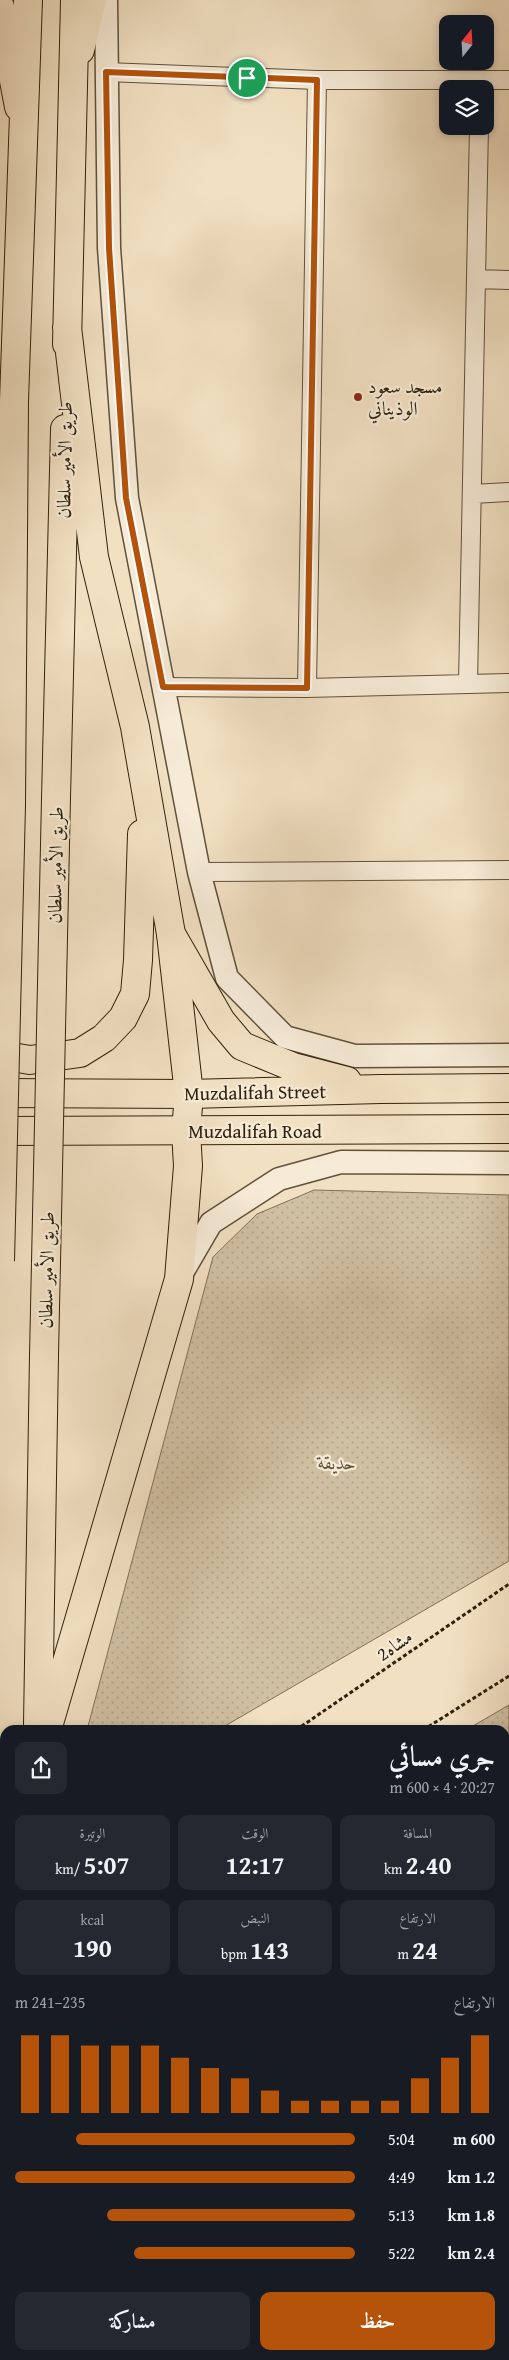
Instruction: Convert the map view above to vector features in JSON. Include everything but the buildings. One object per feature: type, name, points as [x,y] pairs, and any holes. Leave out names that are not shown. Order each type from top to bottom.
[{"type":"highway","points":[[0,1261],[12,806],[14,401],[28,0]]},
{"type":"highway","name":"طريق الأمير سلطان","points":[[38,1725],[44,1355],[75,0]]},
{"type":"highway","points":[[73,81],[92,0]]},
{"type":"highway","points":[[0,7],[23,130]]},
{"type":"highway","points":[[48,1725],[179,1279],[188,1166],[186,1131],[189,1094],[171,934],[143,771],[135,727],[94,557],[67,327]]},
{"type":"highway","points":[[0,459],[14,401]]},
{"type":"highway","points":[[0,1055],[30,1060],[80,1053],[104,1038],[123,1018],[135,994],[138,960],[143,771]]},
{"type":"highway","points":[[171,934],[221,1021],[242,1046],[294,1067],[381,1089],[509,1074]]},
{"type":"highway","name":"Muzdalifah Street","points":[[0,1092],[189,1094],[509,1088]]},
{"type":"highway","points":[[222,1093],[199,1103],[198,1120],[222,1131]]},
{"type":"highway","name":"Muzdalifah Road","points":[[0,1131],[509,1129]]},
{"type":"street","points":[[106,0],[109,248],[126,498],[199,872],[226,978],[285,1037],[355,1056],[509,1055]]},
{"type":"street","points":[[106,72],[439,84]]},
{"type":"street","points":[[307,688],[317,80]]},
{"type":"street","points":[[494,83],[509,80]]},
{"type":"street","points":[[468,684],[479,135]]},
{"type":"street","points":[[476,279],[509,280]]},
{"type":"street","points":[[472,494],[509,492]]},
{"type":"street","points":[[163,687],[307,688],[509,683]]},
{"type":"street","points":[[199,872],[509,870]]},
{"type":"street","points":[[179,1279],[211,1223],[279,1179],[341,1162],[509,1163]]},
{"type":"path","name":"مشاه2","points":[[303,1725],[509,1584]]},
{"type":"path","points":[[431,1725],[509,1676]]},
{"type":"green space","name":"حديقة","points":[[314,1190],[509,1195],[509,1561],[227,1725],[88,1725],[213,1257],[257,1214]]},
{"type":"green space","points":[[509,1705],[509,1725],[475,1725]]},
{"type":"place","name":"مسجد سعود الوذيناني","points":[[358,397]]},
{"type":"route","points":[[106,72],[247,78],[317,80],[307,688],[163,687],[126,498],[109,248],[106,72]]}]
